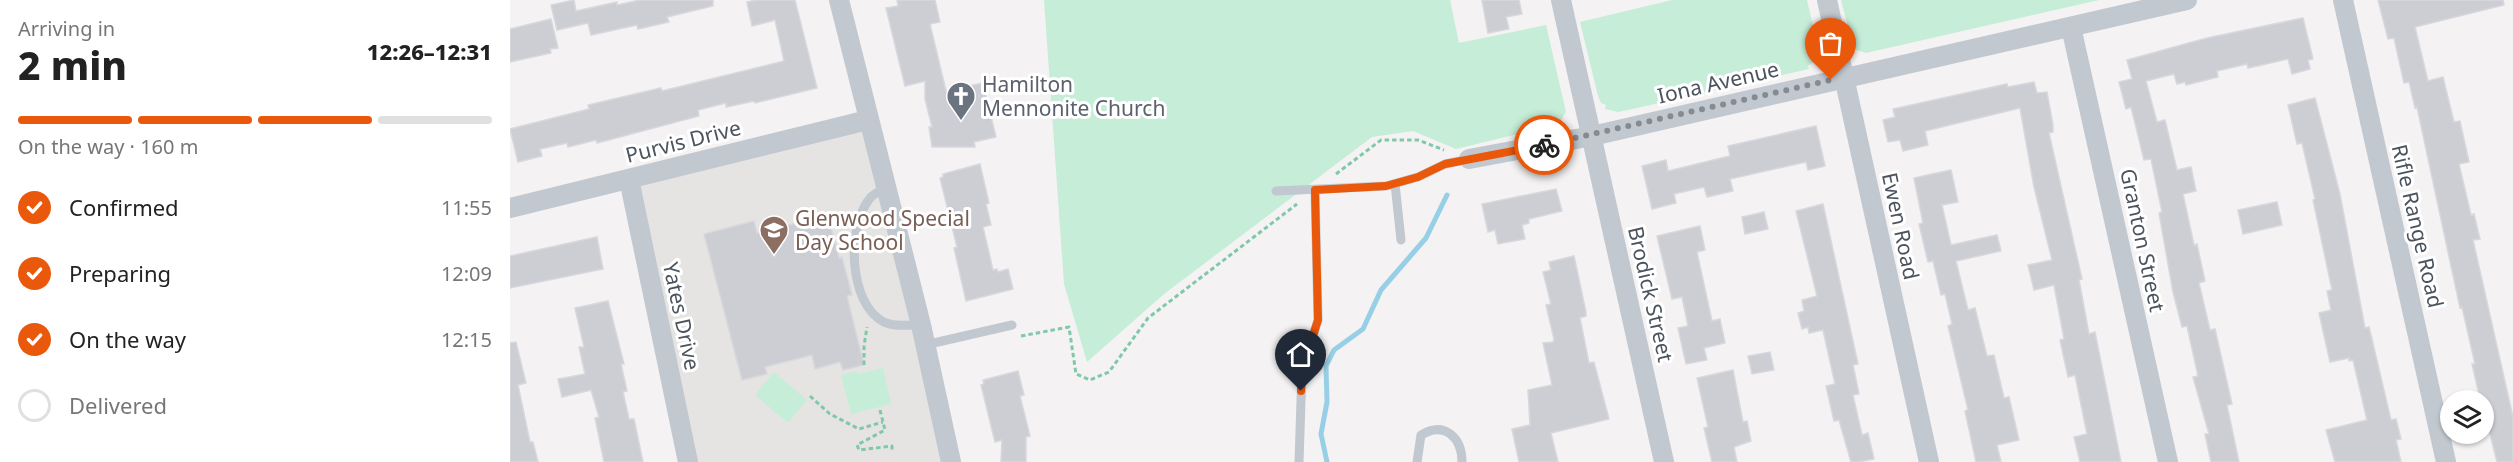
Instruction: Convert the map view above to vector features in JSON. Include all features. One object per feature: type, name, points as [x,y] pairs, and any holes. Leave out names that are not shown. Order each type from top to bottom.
[{"type":"street","points":[[839,0],[921,325],[951,462]]},
{"type":"street","name":"Brodick Street","points":[[1561,0],[1664,462]]},
{"type":"street","name":"Ewen Road","points":[[1827,0],[1929,462]]},
{"type":"street","name":"Iona Avenue","points":[[1469,159],[1592,136],[2187,0]]},
{"type":"street","name":"Rifle Range Road","points":[[2343,0],[2446,462]]},
{"type":"street","name":"Granton Street","points":[[2071,27],[2168,462]]},
{"type":"street","name":"Purvis Drive","points":[[510,208],[868,120]]},
{"type":"street","name":"Yates Drive","points":[[629,179],[688,462]]},
{"type":"lane","points":[[1276,191],[1350,189],[1395,184],[1418,177],[1445,164],[1469,159]]},
{"type":"lane","points":[[1395,184],[1401,240]]},
{"type":"lane","points":[[887,187],[872,197],[859,218],[853,244],[854,265],[860,289],[871,311],[883,322],[892,325],[921,325]]},
{"type":"lane","points":[[1299,462],[1302,370],[1318,320],[1315,190]]},
{"type":"lane","points":[[925,345],[1012,326]]},
{"type":"lane","points":[[1417,462],[1421,435],[1429,430],[1441,430],[1452,435],[1459,443],[1462,462]]},
{"type":"path","points":[[1012,326],[1021,336],[1069,327],[1076,375],[1090,380],[1109,372],[1148,318],[1380,140],[1418,140],[1469,159]]},
{"type":"path","points":[[864,365],[864,346],[871,311]]},
{"type":"path","points":[[810,396],[830,414],[858,429],[883,422]]},
{"type":"path","points":[[880,410],[885,430],[857,445],[859,450],[892,446],[892,451]]},
{"type":"shaded area","name":"Glenwood Special Day School","points":[[868,122],[949,462],[690,462],[631,180]]},
{"type":"green space","points":[[1044,0],[1450,0],[1459,43],[1546,25],[1566,112],[1561,120],[1563,123],[1456,149],[1413,131],[1372,137],[1164,294],[1087,362],[1064,284]]},
{"type":"green space","points":[[1672,0],[1807,0],[1819,51],[1817,59],[1808,66],[1809,69],[1618,112],[1605,109],[1606,105],[1601,103],[1598,96],[1580,22]]},
{"type":"green space","points":[[1841,0],[2099,0],[1866,53],[1854,49]]},
{"type":"green space","points":[[883,368],[891,404],[851,414],[841,375],[857,371],[858,374]]},
{"type":"green space","points":[[774,372],[807,400],[788,423],[755,395]]},
{"type":"building","points":[[574,0],[576,11],[617,2],[617,5],[640,0],[713,0],[713,6],[667,17],[669,22],[638,29],[637,25],[591,35],[588,23],[557,30],[551,5]]},
{"type":"building","points":[[795,0],[817,88],[755,103],[754,101],[726,107],[726,103],[698,110],[699,116],[597,143],[596,140],[568,147],[567,143],[540,149],[542,156],[518,162],[510,129],[589,109],[588,105],[661,88],[662,91],[784,61],[775,20],[752,26],[747,2]]},
{"type":"building","points":[[897,0],[935,0],[940,22],[930,24],[946,91],[983,83],[996,137],[974,142],[975,147],[932,147],[929,127],[932,127],[925,99],[925,81],[905,86],[886,8],[898,6]]},
{"type":"building","points":[[1482,0],[1519,0],[1522,14],[1506,17],[1509,29],[1488,33]]},
{"type":"building","points":[[2378,0],[2503,0],[2504,5],[2415,27],[2428,81],[2443,77],[2454,122],[2460,121],[2469,162],[2459,164],[2471,215],[2474,214],[2480,239],[2473,240],[2513,417],[2513,462],[2497,462],[2492,444],[2494,390],[2478,390],[2472,364],[2475,364],[2462,307],[2460,308],[2417,107],[2415,108],[2409,82],[2404,83],[2394,38],[2388,39]]},
{"type":"building","points":[[2303,18],[2313,59],[2308,60],[2310,69],[2292,74],[2288,59],[2248,68],[2247,64],[2217,71],[2218,77],[2186,85],[2185,82],[2177,84],[2174,74],[2146,81],[2157,122],[2165,120],[2177,170],[2191,167],[2196,191],[2183,194],[2194,245],[2197,244],[2205,281],[2199,283],[2210,330],[2215,329],[2232,404],[2227,405],[2239,462],[2211,462],[2205,434],[2209,434],[2193,377],[2198,376],[2187,326],[2182,327],[2173,292],[2159,213],[2162,212],[2151,159],[2144,160],[2131,107],[2126,109],[2119,82],[2132,79],[2127,60],[2207,38]]},
{"type":"building","points":[[551,19],[558,48],[550,49],[551,53],[510,62],[510,29]]},
{"type":"building","points":[[2034,82],[2037,93],[2047,92],[2053,125],[2053,132],[2049,133],[2082,279],[2079,280],[2089,334],[2095,332],[2121,462],[2080,462],[2074,437],[2087,434],[2075,375],[2068,377],[2060,340],[2064,339],[2054,285],[2034,290],[2028,265],[2052,260],[2034,187],[2020,108],[1925,131],[1928,145],[1903,151],[1900,140],[1888,142],[1883,120],[1895,117],[1893,109],[2007,84],[2008,87]]},
{"type":"building","points":[[2315,98],[2340,194],[2365,328],[2369,327],[2391,420],[2396,419],[2401,439],[2396,440],[2401,462],[2335,462],[2326,430],[2367,420],[2353,360],[2349,361],[2349,358],[2330,362],[2319,313],[2331,310],[2327,291],[2332,290],[2302,143],[2297,144],[2288,105]]},
{"type":"building","points":[[1816,126],[1825,166],[1808,170],[1806,162],[1730,179],[1733,191],[1707,197],[1704,187],[1674,194],[1676,203],[1652,209],[1642,166],[1666,160],[1668,171],[1730,156],[1728,146]]},
{"type":"building","points":[[980,164],[989,203],[986,204],[991,225],[983,227],[993,270],[997,269],[998,272],[1008,269],[1013,289],[966,301],[954,248],[957,247],[940,178],[943,174]]},
{"type":"building","points":[[1951,170],[1958,202],[1942,205],[1951,245],[1997,235],[2001,251],[1956,261],[1968,310],[1975,308],[1987,356],[1994,355],[2004,398],[2009,397],[2019,440],[1997,445],[2001,462],[1976,462],[1965,411],[1968,410],[1948,326],[1952,324],[1945,294],[1941,295],[1933,261],[1928,262],[1919,224],[1923,223],[1914,178]]},
{"type":"building","points":[[1556,189],[1562,211],[1529,219],[1529,223],[1522,225],[1525,239],[1498,244],[1495,230],[1488,232],[1482,204]]},
{"type":"building","points":[[2277,202],[2282,225],[2243,234],[2238,210]]},
{"type":"building","points":[[1823,204],[1858,364],[1853,365],[1859,394],[1853,395],[1862,435],[1868,433],[1874,459],[1858,462],[1851,462],[1839,420],[1834,421],[1826,386],[1835,384],[1823,330],[1809,333],[1808,327],[1802,329],[1798,313],[1804,311],[1802,300],[1817,296],[1796,211]]},
{"type":"building","points":[[1764,212],[1768,229],[1745,234],[1742,217]]},
{"type":"building","points":[[828,215],[839,258],[842,257],[852,295],[847,296],[864,365],[843,370],[840,362],[815,369],[812,355],[765,367],[767,374],[742,380],[704,234],[754,221],[757,233]]},
{"type":"building","points":[[1700,226],[1705,250],[1697,252],[1712,321],[1720,319],[1725,343],[1704,348],[1707,360],[1686,364],[1678,328],[1688,326],[1682,297],[1672,299],[1657,236]]},
{"type":"building","points":[[597,237],[603,269],[510,288],[510,256]]},
{"type":"building","points":[[1574,256],[1586,312],[1586,316],[1580,318],[1589,363],[1594,362],[1609,419],[1551,433],[1558,462],[1519,462],[1512,429],[1530,425],[1528,390],[1552,385],[1543,343],[1553,342],[1554,339],[1546,305],[1551,304],[1543,272],[1551,270],[1549,262]]},
{"type":"building","points":[[608,301],[624,364],[621,364],[627,391],[623,392],[629,419],[634,419],[643,462],[604,462],[595,418],[599,417],[591,390],[562,397],[558,379],[585,374],[579,347],[584,347],[575,308]]},
{"type":"building","points":[[516,342],[526,383],[518,385],[530,442],[533,442],[538,462],[510,462],[510,343]]},
{"type":"building","points":[[1770,352],[1774,370],[1752,374],[1748,356]]},
{"type":"building","points":[[1733,370],[1743,422],[1747,421],[1751,441],[1734,447],[1737,462],[1712,462],[1704,428],[1708,427],[1697,378]]},
{"type":"building","points":[[1018,371],[1024,395],[1020,396],[1030,436],[1026,437],[1026,462],[1001,462],[1002,440],[995,442],[981,385],[984,384],[983,380]]},
{"type":"waterway","points":[[1327,462],[1321,434],[1327,402],[1326,366],[1334,350],[1363,329],[1381,290],[1426,238],[1447,195]]},
{"type":"way so far","points":[[1544,145],[1592,136],[1831,80]]},
{"type":"place","name":"Hamilton Mennonite Church","points":[[961,122]]},
{"type":"place","name":"Glenwood Special Day School","points":[[774,256]]},
{"type":"route","points":[[1301,391],[1302,370],[1318,320],[1315,190],[1386,186],[1418,177],[1445,164],[1544,145]]}]
